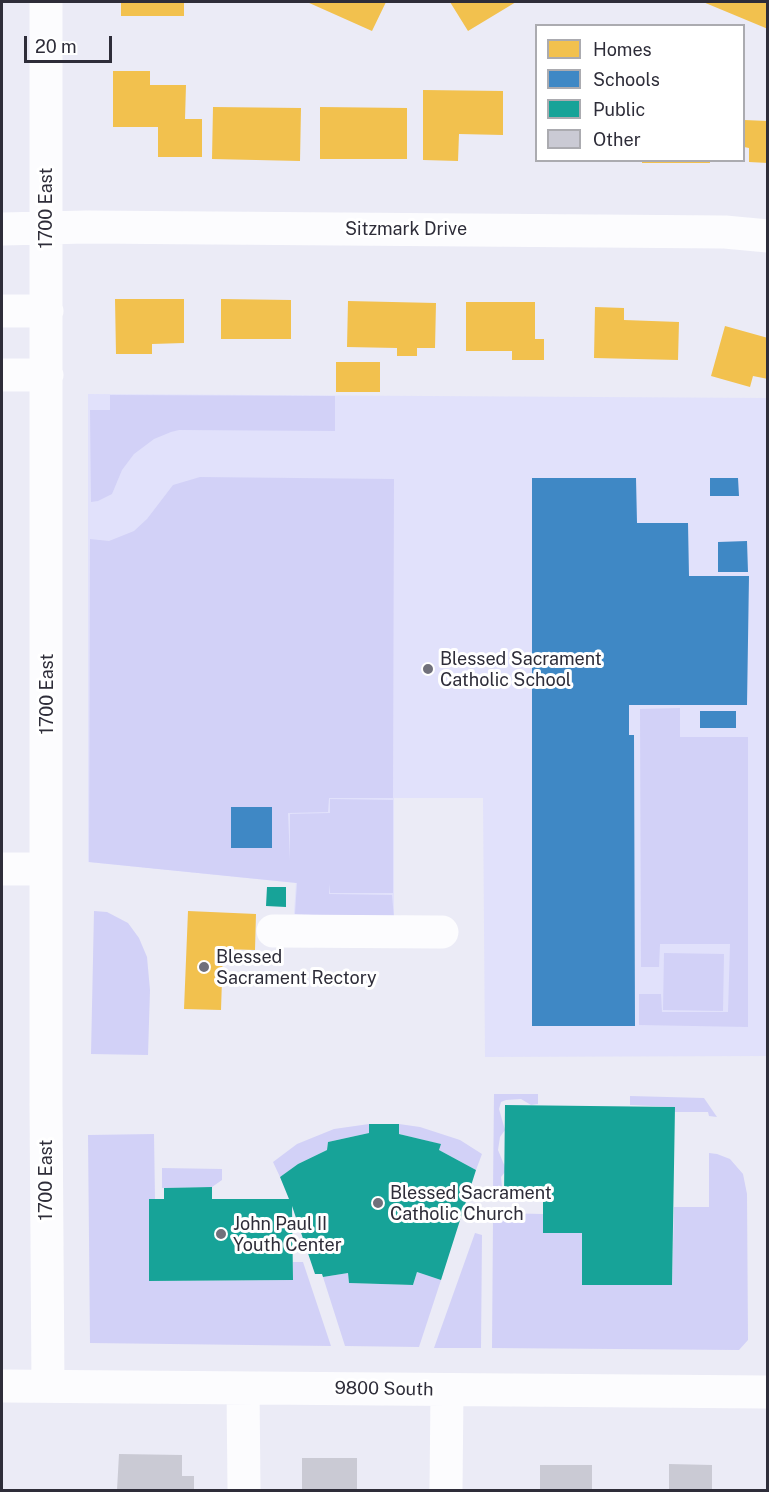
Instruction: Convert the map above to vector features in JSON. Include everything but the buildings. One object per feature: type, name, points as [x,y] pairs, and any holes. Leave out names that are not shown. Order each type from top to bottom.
[{"type":"street","name":"1700 East","points":[[46,2],[48,1386]]},
{"type":"street","name":"Sitzmark Drive","points":[[2,229],[87,227],[701,232],[768,236]]},
{"type":"street","points":[[2,311],[47,311]]},
{"type":"street","points":[[2,375],[47,375]]},
{"type":"street","points":[[2,869],[46,869]]},
{"type":"street","points":[[273,932],[442,932]]},
{"type":"street","name":"9800 South","points":[[2,1386],[768,1392]]},
{"type":"street","points":[[243,1388],[244,1491]]},
{"type":"street","points":[[446,1491],[447,1390]]},
{"type":"shaded area","name":"Blessed Sacrament Catholic School","points":[[88,394],[767,398],[767,1056],[485,1057],[483,798],[394,798],[394,919],[294,914],[296,883],[88,862]]},
{"type":"shaded area","points":[[110,395],[335,396],[335,431],[179,430],[171,432],[154,439],[134,454],[122,470],[112,494],[91,502],[90,410],[110,410]]},
{"type":"shaded area","points":[[200,477],[394,479],[393,798],[329,798],[328,812],[288,813],[290,861],[290,814],[330,813],[330,799],[393,800],[393,893],[330,893],[329,884],[329,894],[392,895],[394,918],[295,914],[297,883],[89,862],[90,539],[109,541],[134,531],[147,519],[173,485]]},
{"type":"shaded area","points":[[680,708],[680,737],[748,737],[748,1027],[639,1025],[639,994],[661,994],[662,1012],[728,1012],[730,944],[660,944],[659,967],[641,967],[640,709]]},
{"type":"shaded area","points":[[94,911],[107,912],[128,923],[139,938],[147,957],[150,990],[148,1055],[91,1054]]},
{"type":"shaded area","points":[[664,953],[724,954],[723,1011],[663,1010]]},
{"type":"shaded area","points":[[494,1094],[538,1094],[538,1104],[531,1105],[521,1099],[501,1102],[499,1109],[505,1130],[500,1137],[498,1150],[505,1167],[505,1172],[501,1177],[503,1198],[493,1190]]},
{"type":"shaded area","points":[[630,1096],[704,1098],[717,1117],[709,1116],[708,1112],[675,1112],[674,1107],[630,1105]]},
{"type":"shaded area","points":[[369,1124],[369,1133],[328,1142],[327,1150],[298,1164],[280,1177],[273,1162],[297,1144],[334,1129]]},
{"type":"shaded area","points":[[399,1124],[420,1127],[460,1140],[482,1154],[476,1170],[439,1150],[440,1144],[399,1134]]},
{"type":"shaded area","points":[[154,1134],[155,1199],[149,1200],[149,1281],[293,1280],[293,1262],[303,1262],[331,1346],[90,1343],[88,1135]]},
{"type":"shaded area","points":[[709,1153],[730,1159],[743,1174],[747,1194],[748,1340],[739,1350],[492,1348],[493,1221],[498,1213],[543,1214],[543,1233],[582,1233],[582,1285],[672,1285],[674,1207],[709,1207]]},
{"type":"shaded area","points":[[162,1168],[222,1169],[222,1180],[212,1187],[162,1188]]},
{"type":"shaded area","points":[[475,1233],[482,1235],[481,1348],[434,1348]]},
{"type":"shaded area","points":[[417,1272],[441,1280],[419,1347],[345,1346],[323,1277],[348,1273],[349,1283],[413,1285]]},
{"type":"place","name":"Blessed Sacrament Catholic School","points":[[428,669]]},
{"type":"place","name":"Blessed Sacrament Rectory","points":[[204,967]]},
{"type":"place","name":"Blessed Sacrament Catholic Church","points":[[378,1203]]},
{"type":"place","name":"John Paul II Youth Center","points":[[221,1234]]}]
